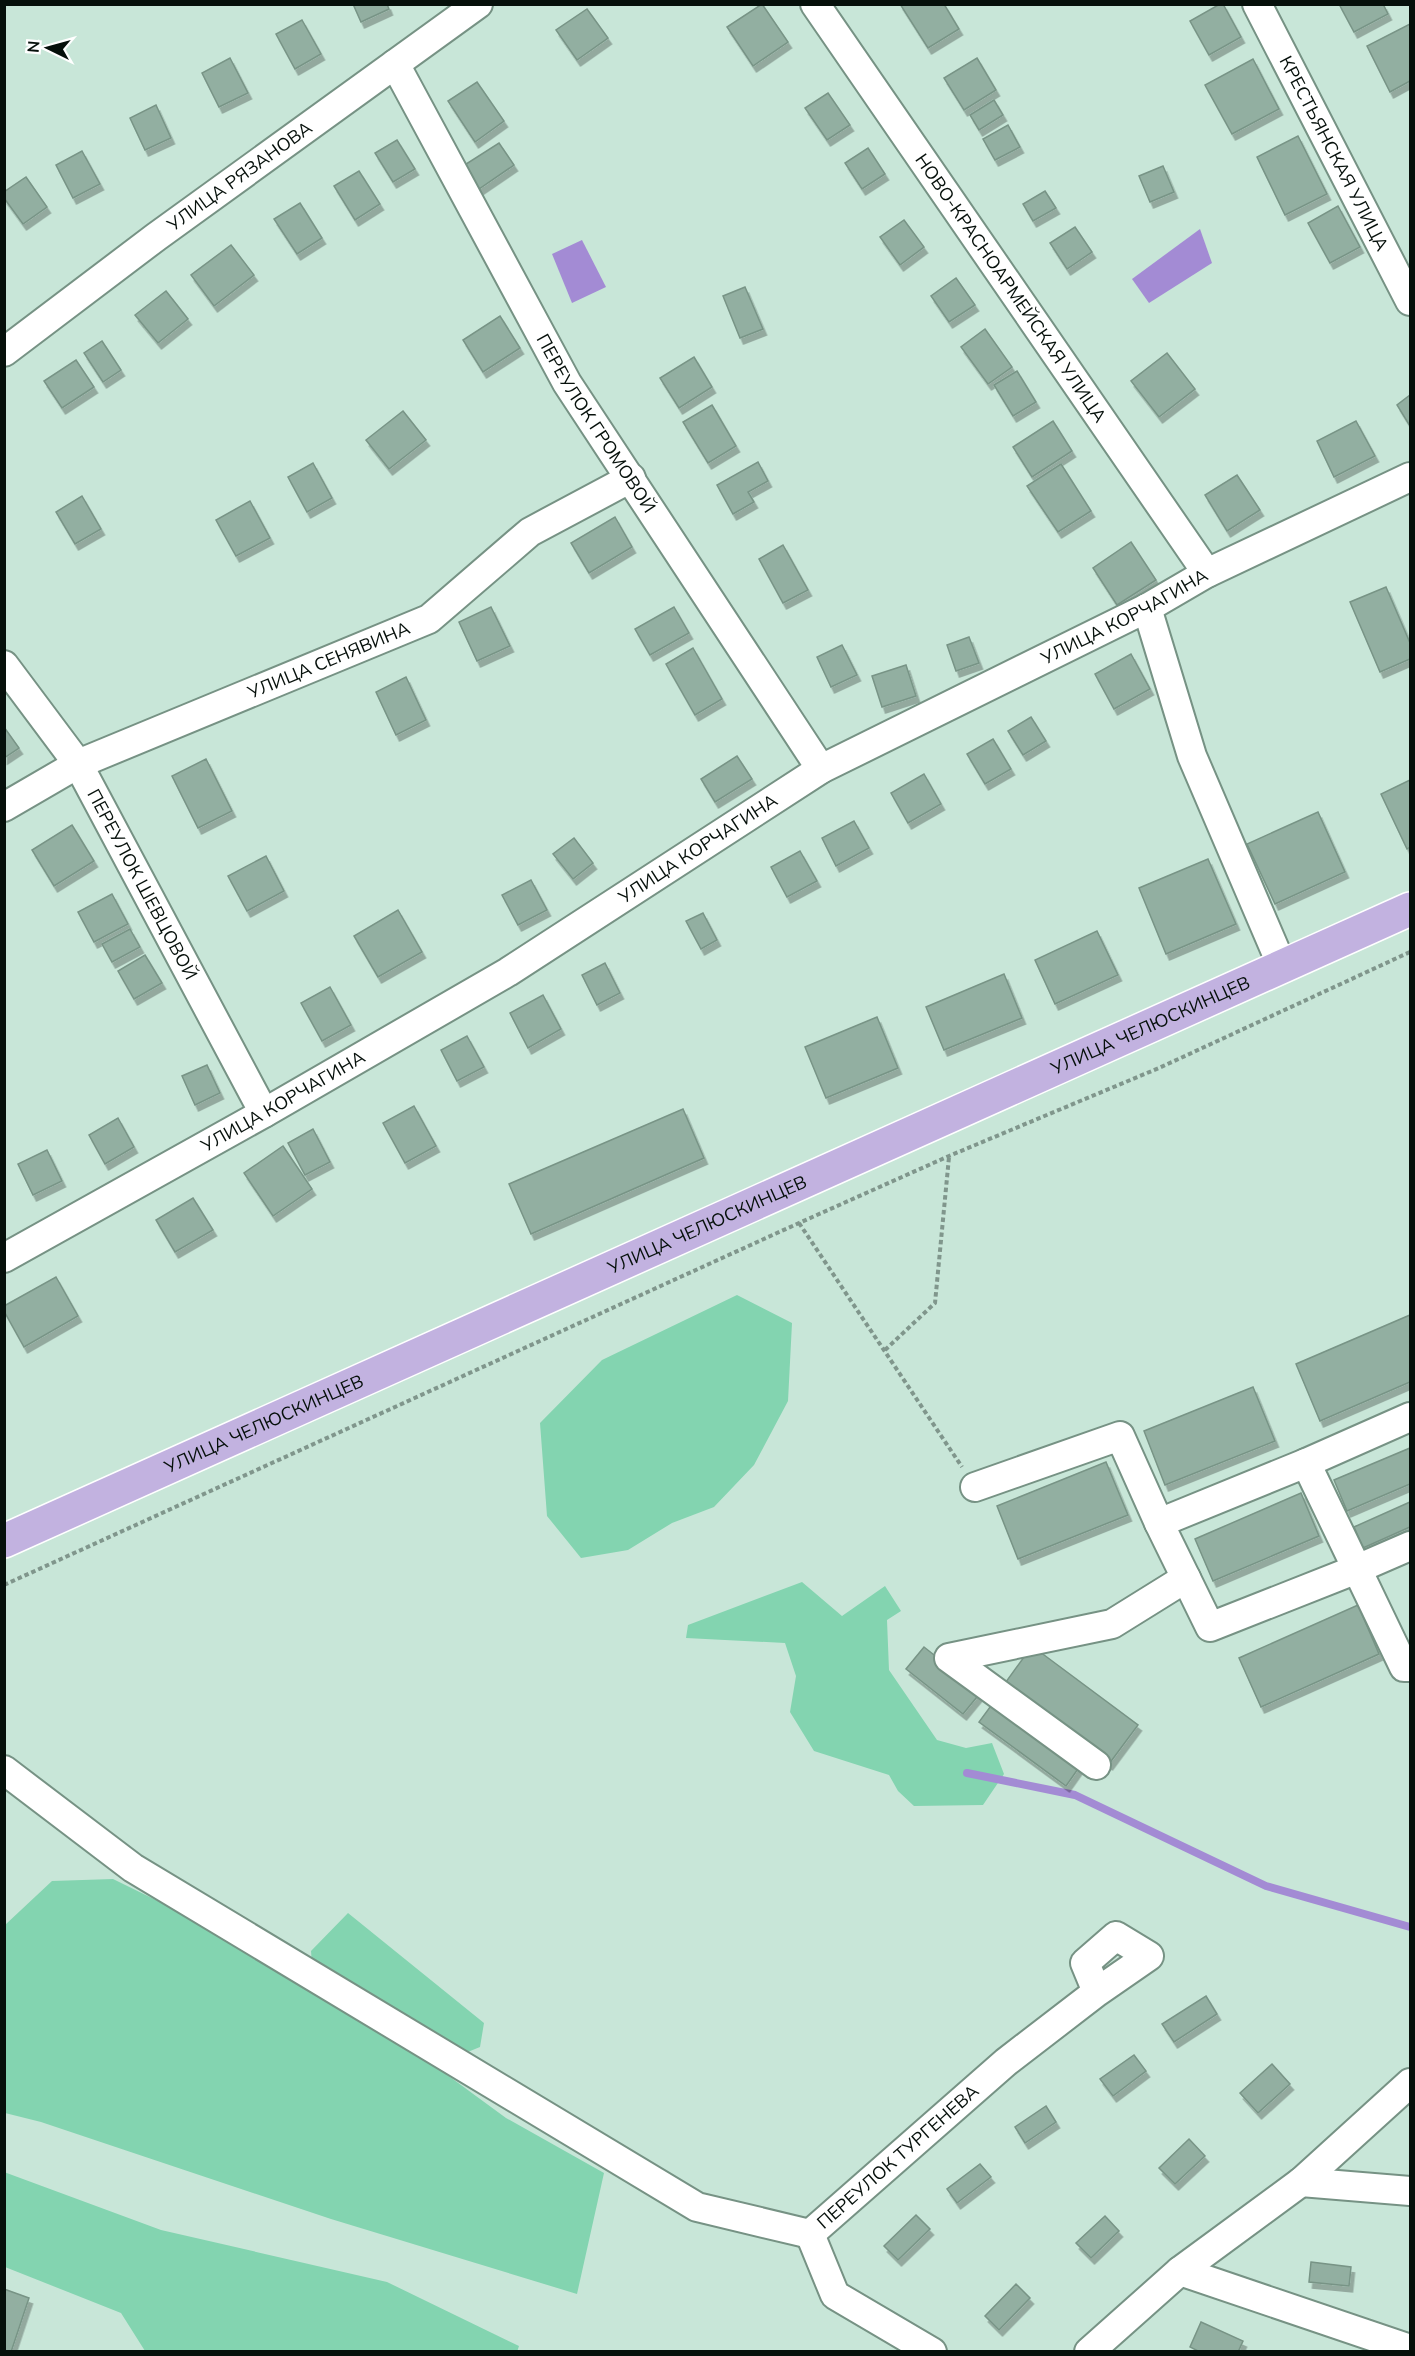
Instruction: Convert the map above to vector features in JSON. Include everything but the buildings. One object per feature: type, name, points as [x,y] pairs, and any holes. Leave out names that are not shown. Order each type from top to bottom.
[{"type":"main road","name":"УЛИЦА ЧЕЛЮСКИНЦЕВ","points":[[4,1541],[1410,909]]},
{"type":"street","name":"УЛИЦА РЯЗАНОВА","points":[[4,352],[156,237],[478,4]]},
{"type":"street","name":"НОВО-КРАСНОАРМЕЙСКАЯ УЛИЦА","points":[[815,4],[1207,573]]},
{"type":"street","name":"КРЕСТЬЯНСКАЯ УЛИЦА","points":[[1257,4],[1410,301]]},
{"type":"street","name":"ПЕРЕУЛОК ГРОМОВОЙ","points":[[396,64],[567,383],[821,769]]},
{"type":"street","name":"УЛИЦА КОРЧАГИНА","points":[[4,1258],[264,1113],[508,972],[821,769],[1147,608],[1207,573],[1410,477]]},
{"type":"street","name":"УЛИЦА СЕНЯВИНА","points":[[4,807],[78,764],[429,619],[530,532],[631,478]]},
{"type":"street","points":[[1147,608],[1192,756],[1282,966]]},
{"type":"street","name":"ПЕРЕУЛОК ШЕВЦОВОЙ","points":[[4,665],[78,764],[264,1113]]},
{"type":"street","points":[[1159,1523],[1306,1463],[1410,1417]]},
{"type":"street","points":[[975,1487],[1120,1436],[1159,1523],[1210,1627],[1410,1546]]},
{"type":"street","points":[[1306,1463],[1404,1667],[1410,1667]]},
{"type":"street","points":[[1096,1765],[949,1658],[1112,1624],[1186,1578]]},
{"type":"street","points":[[4,1770],[132,1868],[697,2207],[810,2234]]},
{"type":"street","name":"ПЕРЕУЛОК ТУРГЕНЕВА","points":[[932,2352],[835,2295],[810,2234],[1006,2062],[1097,1992]]},
{"type":"street","points":[[1089,2352],[1180,2271],[1301,2182],[1410,2083]]},
{"type":"street","points":[[1301,2182],[1410,2191]]},
{"type":"street","points":[[1180,2271],[1410,2349]]},
{"type":"path","points":[[4,1586],[799,1223],[949,1156],[1159,1068],[1410,952]]},
{"type":"path","points":[[885,1350],[935,1304],[949,1156]]},
{"type":"path","points":[[799,1223],[975,1487]]},
{"type":"green space","points":[[737,1295],[792,1323],[788,1401],[754,1465],[714,1507],[672,1523],[628,1550],[581,1558],[547,1516],[540,1423],[602,1360]]},
{"type":"green space","points":[[802,1582],[842,1616],[885,1586],[901,1611],[887,1620],[889,1670],[937,1740],[966,1748],[992,1743],[1004,1774],[983,1805],[914,1806],[898,1791],[889,1775],[814,1751],[790,1712],[796,1676],[785,1643],[686,1638],[688,1625]]},
{"type":"green space","points":[[113,1879],[313,1977],[311,1951],[348,1913],[484,2023],[480,2047],[453,2058],[420,2055],[506,2118],[604,2173],[577,2294],[331,2219],[41,2122],[5,2113],[5,1925],[52,1881]]},
{"type":"green space","points":[[4,2172],[161,2230],[387,2282],[519,2346],[517,2352],[145,2351],[121,2313],[5,2267]]},
{"type":"shaded area","points":[[1200,229],[1212,263],[1149,303],[1132,279]]},
{"type":"shaded area","points":[[582,240],[606,287],[572,303],[552,254]]},
{"type":"waterway","points":[[967,1773],[1075,1795],[1266,1886],[1410,1927]]}]
